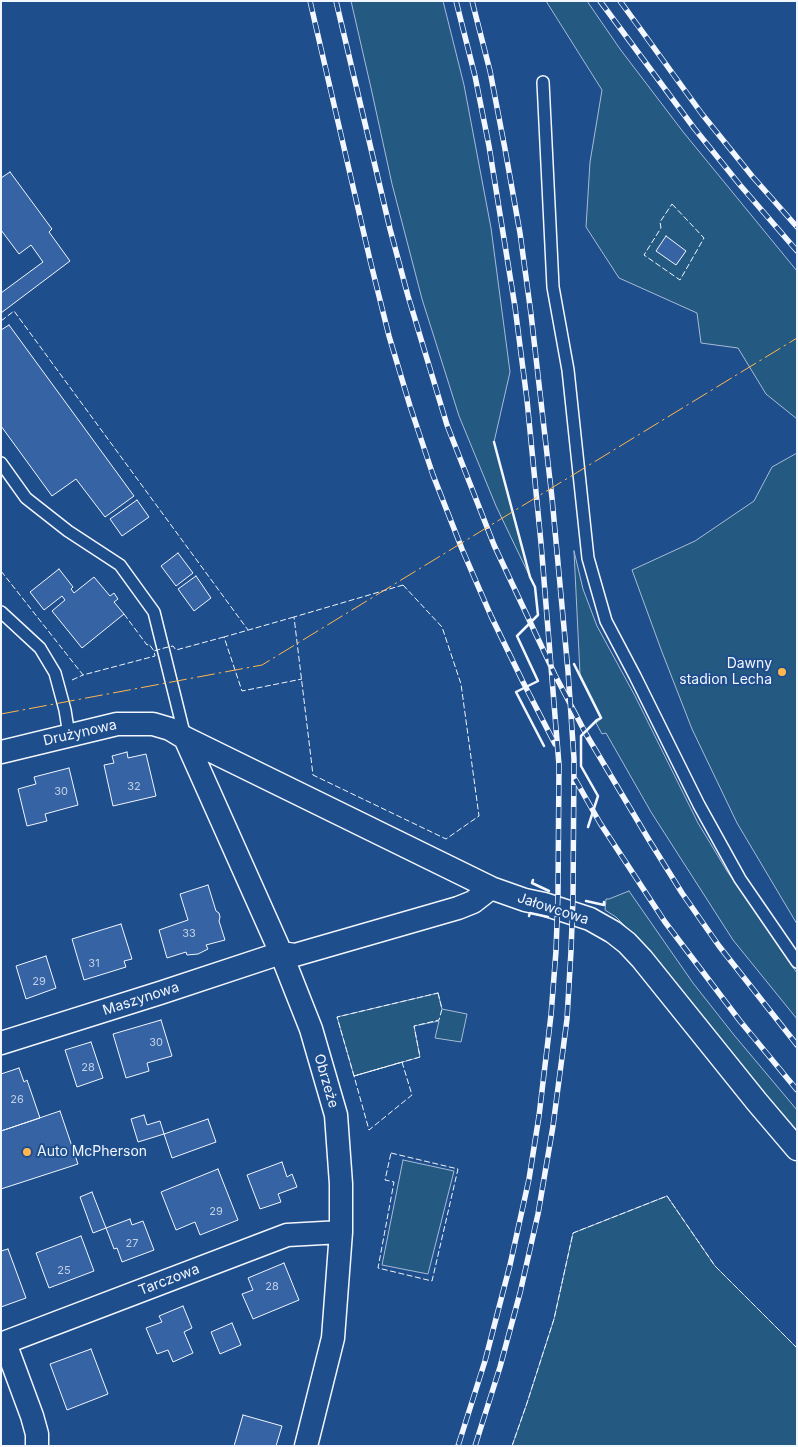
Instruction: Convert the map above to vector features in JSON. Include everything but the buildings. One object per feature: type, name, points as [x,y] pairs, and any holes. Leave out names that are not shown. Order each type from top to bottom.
[{"type":"street","name":"Drużynowa","points":[[1,752],[117,724],[152,724],[170,729],[491,888]]},
{"type":"street","name":"Obrzeże","points":[[186,738],[281,953],[311,1029],[336,1115],[341,1184],[341,1232],[333,1338],[306,1446]]},
{"type":"street","points":[[281,953],[295,955],[458,908],[473,902],[491,888]]},
{"type":"street","name":"Jałowcowa","points":[[491,888],[590,920],[613,932],[642,959],[797,1149]]},
{"type":"street","name":"Maszynowa","points":[[1,1043],[281,953]]},
{"type":"street","name":"Tarczowa","points":[[3,1344],[287,1235],[341,1232]]},
{"type":"street","points":[[3,1344],[32,1416],[37,1434],[37,1446]]},
{"type":"lane","points":[[543,82],[553,287],[568,370],[588,558],[606,621],[695,797],[740,879],[797,962]]},
{"type":"lane","points":[[1,463],[26,498],[68,531],[120,565],[154,612],[186,738]]},
{"type":"lane","points":[[1,612],[40,648],[55,673],[66,710],[69,735]]},
{"type":"shaded area","points":[[351,1],[443,1],[464,85],[491,228],[510,372],[494,442],[530,577],[496,506],[459,416],[422,299],[392,184]]},
{"type":"shaded area","points":[[546,1],[587,1],[620,49],[684,133],[797,271],[797,419],[766,394],[738,348],[701,343],[697,313],[619,278],[586,227],[590,162],[602,90]]},
{"type":"shaded area","points":[[797,453],[797,924],[737,823],[692,729],[632,570],[695,541],[754,501],[772,467]]},
{"type":"shaded area","points":[[574,551],[583,589],[597,626],[635,696],[698,823],[727,871],[797,973],[797,1019],[733,940],[651,812],[606,733],[602,734],[596,723],[602,718],[580,674]]},
{"type":"shaded area","points":[[629,891],[693,983],[797,1110],[797,1135],[640,941],[616,917],[605,910],[606,899]]},
{"type":"shaded area","points":[[438,993],[442,1009],[467,1014],[461,1042],[435,1038],[439,1021],[414,1026],[420,1057],[354,1076],[337,1017]]},
{"type":"shaded area","points":[[403,1160],[454,1171],[428,1274],[382,1265]]},
{"type":"shaded area","points":[[667,1196],[715,1266],[797,1348],[797,1446],[512,1446],[554,1319],[573,1233]]},
{"type":"railway","points":[[310,1],[370,260],[389,336],[410,406],[433,475],[462,549],[491,616],[555,744]]},
{"type":"railway","points":[[336,1],[390,229],[408,296],[447,425],[494,545],[555,675],[586,734],[649,840],[682,893],[719,946],[797,1045]]},
{"type":"railway","points":[[456,1],[475,76],[489,146],[515,307],[527,400],[541,543],[559,765],[556,951],[551,1015],[539,1116],[529,1179],[510,1265],[485,1361],[458,1446]]},
{"type":"railway","points":[[472,1],[490,71],[505,149],[520,233],[531,314],[552,498],[574,759],[571,951],[567,1019],[553,1126],[538,1214],[520,1293],[500,1367],[475,1446]]},
{"type":"railway","points":[[600,1],[694,128],[797,251]]},
{"type":"railway","points":[[620,1],[702,114],[752,176],[797,227]]},
{"type":"railway","points":[[575,779],[600,823],[665,922],[740,1021],[797,1090]]},
{"type":"fence","points":[[672,204],[704,238],[680,280],[644,255],[661,228],[660,222],[672,204]]},
{"type":"fence","points":[[1,321],[14,311],[248,630]]},
{"type":"fence","points":[[1,571],[83,675],[155,656],[154,651],[164,648],[173,646],[176,650],[224,637]]},
{"type":"fence","points":[[403,585],[442,627],[461,684],[479,816],[446,839],[313,775],[294,617],[403,585]]},
{"type":"fence","points":[[124,614],[147,645],[149,644],[154,651]]},
{"type":"fence","points":[[294,617],[224,637],[242,691],[302,679]]},
{"type":"fence","points":[[72,680],[83,675]]},
{"type":"fence","points":[[438,993],[442,1009],[439,1020],[414,1026],[420,1057],[354,1076],[337,1017],[438,993]]},
{"type":"fence","points":[[402,1062],[412,1095],[369,1130],[354,1076],[402,1062]]},
{"type":"fence","points":[[391,1153],[458,1169],[432,1281],[378,1268],[394,1182],[385,1180],[391,1153]]},
{"type":"fence","points":[[512,1446],[554,1319],[573,1233],[667,1196],[715,1266],[797,1348]]},
{"type":"wall","points":[[494,442],[530,577],[535,587],[538,615],[517,636],[538,681],[516,692],[544,746]]},
{"type":"wall","points":[[574,664],[601,718],[581,736],[581,766],[598,796],[588,827]]},
{"type":"wall","points":[[533,880],[532,883],[549,891]]},
{"type":"wall","points":[[586,901],[604,905],[604,902]]},
{"type":"wall","points":[[529,916],[530,913],[548,917]]},
{"type":"power","points":[[1,714],[262,665],[797,338]]},
{"type":"place","name":"Dawny stadion Lecha","points":[[782,672]]},
{"type":"place","name":"Auto McPherson","points":[[27,1152]]}]
